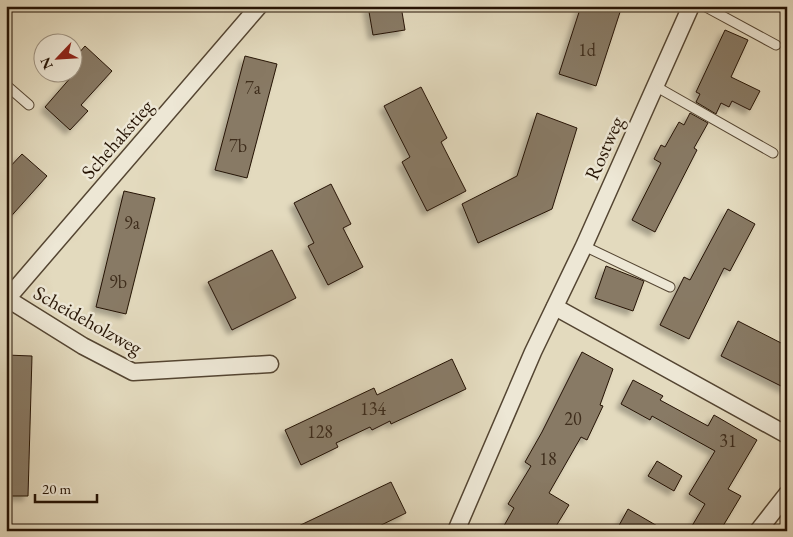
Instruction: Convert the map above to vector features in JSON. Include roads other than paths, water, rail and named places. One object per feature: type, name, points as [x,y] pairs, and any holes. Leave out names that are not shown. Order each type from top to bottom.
[{"type":"street","name":"Schehakstieg","points":[[7,299],[259,6]]},
{"type":"street","name":"Rostweg","points":[[456,531],[533,352],[584,246],[691,6]]},
{"type":"street","name":"Scheideholzweg","points":[[7,299],[83,346],[133,372],[270,364]]},
{"type":"street","points":[[555,307],[787,435]]},
{"type":"street","points":[[758,531],[787,494]]},
{"type":"lane","points":[[704,6],[776,45]]},
{"type":"lane","points":[[6,84],[29,105]]},
{"type":"lane","points":[[656,86],[773,153]]},
{"type":"lane","points":[[584,246],[670,287]]}]
